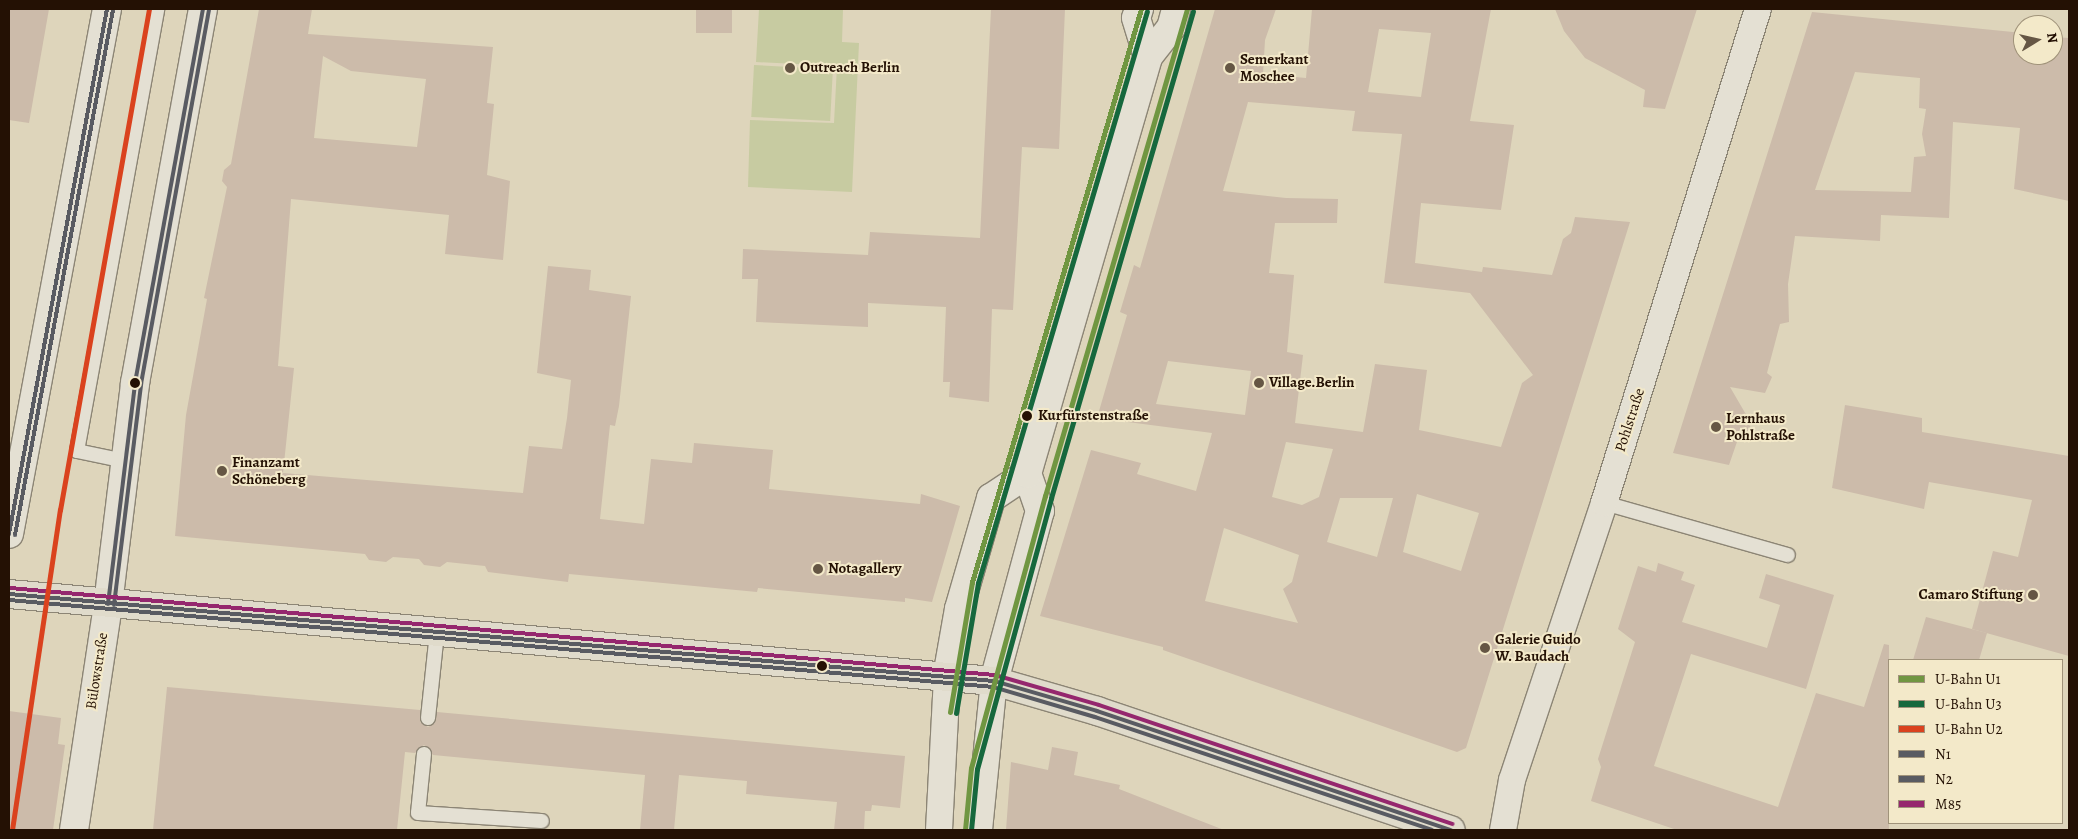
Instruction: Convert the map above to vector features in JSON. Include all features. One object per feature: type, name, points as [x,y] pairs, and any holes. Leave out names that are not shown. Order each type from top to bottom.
[{"type":"main road","points":[[9,534],[107,9]]},
{"type":"main road","name":"Bülowstraße","points":[[74,830],[108,604],[135,383],[203,9]]},
{"type":"main road","points":[[1139,9],[1136,18],[1148,57]]},
{"type":"main road","points":[[994,681],[1040,511],[1027,474],[1148,57],[1171,28],[1176,9]]},
{"type":"main road","points":[[947,677],[959,609],[991,498],[1027,474]]},
{"type":"main road","points":[[9,594],[994,681],[1112,716],[1451,830]]},
{"type":"street","name":"Pohlstraße","points":[[1504,830],[1512,780],[1604,503],[1758,9]]},
{"type":"street","points":[[938,830],[947,677]]},
{"type":"street","points":[[979,830],[994,681]]},
{"type":"lane","points":[[125,460],[77,451],[157,9]]},
{"type":"lane","points":[[1604,503],[1788,555]]},
{"type":"lane","points":[[428,718],[437,632]]},
{"type":"lane","points":[[424,754],[418,813],[542,821]]},
{"type":"green space","points":[[759,9],[843,9],[842,42],[859,43],[852,192],[748,187],[750,120],[834,123],[837,66],[756,62]]},
{"type":"green space","points":[[754,65],[833,69],[830,121],[751,117]]},
{"type":"building","points":[[9,9],[49,9],[29,123],[9,120]]},
{"type":"building","points":[[259,9],[312,9],[308,34],[493,47],[487,103],[494,104],[487,175],[510,181],[503,260],[445,254],[449,215],[291,199],[278,366],[294,368],[283,473],[523,493],[529,446],[562,449],[567,418],[571,380],[537,373],[548,266],[591,270],[589,290],[631,296],[619,406],[615,426],[610,425],[600,519],[644,524],[651,459],[692,463],[694,443],[773,450],[769,489],[920,504],[921,494],[960,506],[932,602],[905,598],[905,602],[758,588],[757,592],[569,574],[568,582],[488,572],[485,566],[447,562],[440,567],[424,565],[419,559],[393,557],[386,562],[369,560],[365,554],[175,536],[186,415],[207,299],[204,298],[227,187],[222,181],[224,170],[231,164]],"holes":[[[323,56],[351,71],[426,79],[417,147],[314,138]]]},
{"type":"building","points":[[696,9],[732,9],[732,33],[696,33]]},
{"type":"building","points":[[991,9],[1065,9],[1059,149],[1022,147],[1013,310],[992,309],[989,402],[949,397],[950,382],[943,382],[946,307],[868,303],[868,327],[756,322],[758,279],[742,279],[743,249],[868,255],[870,232],[980,238]]},
{"type":"building","points":[[1215,9],[1276,9],[1265,40],[1263,74],[1306,78],[1312,9],[1491,9],[1470,121],[1514,125],[1501,210],[1421,203],[1415,263],[1482,272],[1483,267],[1552,275],[1563,239],[1571,233],[1575,217],[1630,222],[1466,748],[1457,752],[1163,650],[1163,647],[1040,616],[1091,450],[1141,463],[1137,474],[1196,491],[1212,433],[1097,418],[1127,315],[1120,312],[1134,265],[1140,268]],"holes":[[[1379,29],[1431,33],[1421,97],[1368,92]],[[1248,102],[1355,111],[1352,131],[1402,134],[1384,283],[1470,293],[1533,375],[1522,383],[1501,447],[1419,430],[1427,370],[1375,364],[1363,432],[1295,423],[1303,355],[1287,352],[1294,275],[1269,273],[1275,223],[1337,223],[1338,199],[1286,198],[1223,191]],[[1168,361],[1251,371],[1245,415],[1156,404]],[[1286,442],[1333,449],[1319,497],[1302,505],[1272,497]],[[1417,494],[1479,513],[1461,571],[1403,552]],[[1340,498],[1393,498],[1377,557],[1327,542]],[[1224,528],[1299,555],[1292,582],[1283,589],[1298,623],[1205,601]]]},
{"type":"building","points":[[1555,9],[1697,9],[1665,109],[1643,107],[1645,90],[1585,58],[1564,31]]},
{"type":"building","points":[[1812,12],[2013,32],[2013,65],[2063,65],[2063,38],[2069,38],[2069,201],[2014,189],[2020,128],[1953,122],[1949,218],[1881,215],[1880,241],[1795,236],[1788,284],[1789,322],[1780,324],[1767,373],[1772,377],[1765,393],[1730,387],[1751,423],[1749,431],[1738,439],[1729,465],[1673,453]],"holes":[[[1855,72],[1920,78],[1919,108],[1926,109],[1922,134],[1926,156],[1914,157],[1911,192],[1815,190]]]},
{"type":"building","points":[[1845,405],[1922,418],[1922,432],[2069,456],[2069,656],[1972,629],[1993,551],[2018,557],[2032,500],[1929,482],[1924,509],[1832,488]]},
{"type":"building","points":[[1658,563],[1684,572],[1681,580],[1695,585],[1682,622],[1767,648],[1780,605],[1759,598],[1766,574],[1834,595],[1806,689],[1691,654],[1654,766],[1778,807],[1816,693],[1864,707],[1884,644],[1889,645],[1889,830],[1677,830],[1591,801],[1601,767],[1598,759],[1635,642],[1618,629],[1638,566],[1656,572]]},
{"type":"building","points":[[1926,617],[1987,633],[1979,659],[1913,659]]},
{"type":"building","points":[[167,687],[420,710],[420,722],[428,727],[435,723],[437,712],[905,756],[900,808],[872,805],[871,811],[865,811],[864,830],[834,830],[837,802],[746,794],[747,781],[679,775],[674,830],[640,830],[645,775],[433,755],[424,745],[415,753],[405,752],[397,830],[153,830]]},
{"type":"building","points":[[9,711],[61,718],[58,744],[65,745],[53,830],[9,830]]},
{"type":"building","points":[[1052,747],[1078,752],[1074,775],[1120,785],[1119,789],[1224,830],[1006,830],[1011,762],[1048,770]]},
{"type":"metro line","name":"U2","points":[[12,830],[60,510],[149,9]]},
{"type":"metro line","name":"U1","points":[[950,712],[972,582],[1141,9]]},
{"type":"metro line","name":"U1","points":[[965,830],[971,768],[1045,496],[1187,9]]},
{"type":"metro line","name":"U3","points":[[956,713],[978,583],[1147,11]]},
{"type":"metro line","name":"U3","points":[[971,830],[977,769],[1051,498],[1193,11]]},
{"type":"transit line","name":"N1","points":[[9,534],[107,9]]},
{"type":"transit line","name":"N1","points":[[108,604],[135,383],[203,9]]},
{"type":"transit line","name":"N2","points":[[15,535],[113,10]]},
{"type":"transit line","name":"N2","points":[[114,605],[141,384],[209,10]]},
{"type":"transit line","name":"M85","points":[[10,588],[995,675],[1099,705],[1453,824]]},
{"type":"transit line","name":"N1","points":[[9,594],[994,681],[1097,711],[1451,830]]},
{"type":"transit line","name":"N2","points":[[9,600],[993,687],[1095,717],[1432,830]]},
{"type":"place","name":"Outreach Berlin","points":[[790,68]]},
{"type":"place","name":"Semerkant Moschee","points":[[1230,68]]},
{"type":"place","name":"Village.Berlin","points":[[1259,383]]},
{"type":"place","name":"Kurfürstenstraße","points":[[1027,416]]},
{"type":"place","name":"Lernhaus Pohlstraße","points":[[1716,427]]},
{"type":"place","name":"Finanzamt Schöneberg","points":[[222,471]]},
{"type":"place","name":"Notagallery","points":[[818,569]]},
{"type":"place","name":"Camaro Stiftung","points":[[2033,595]]},
{"type":"place","name":"Galerie Guido W. Baudach","points":[[1485,648]]}]
